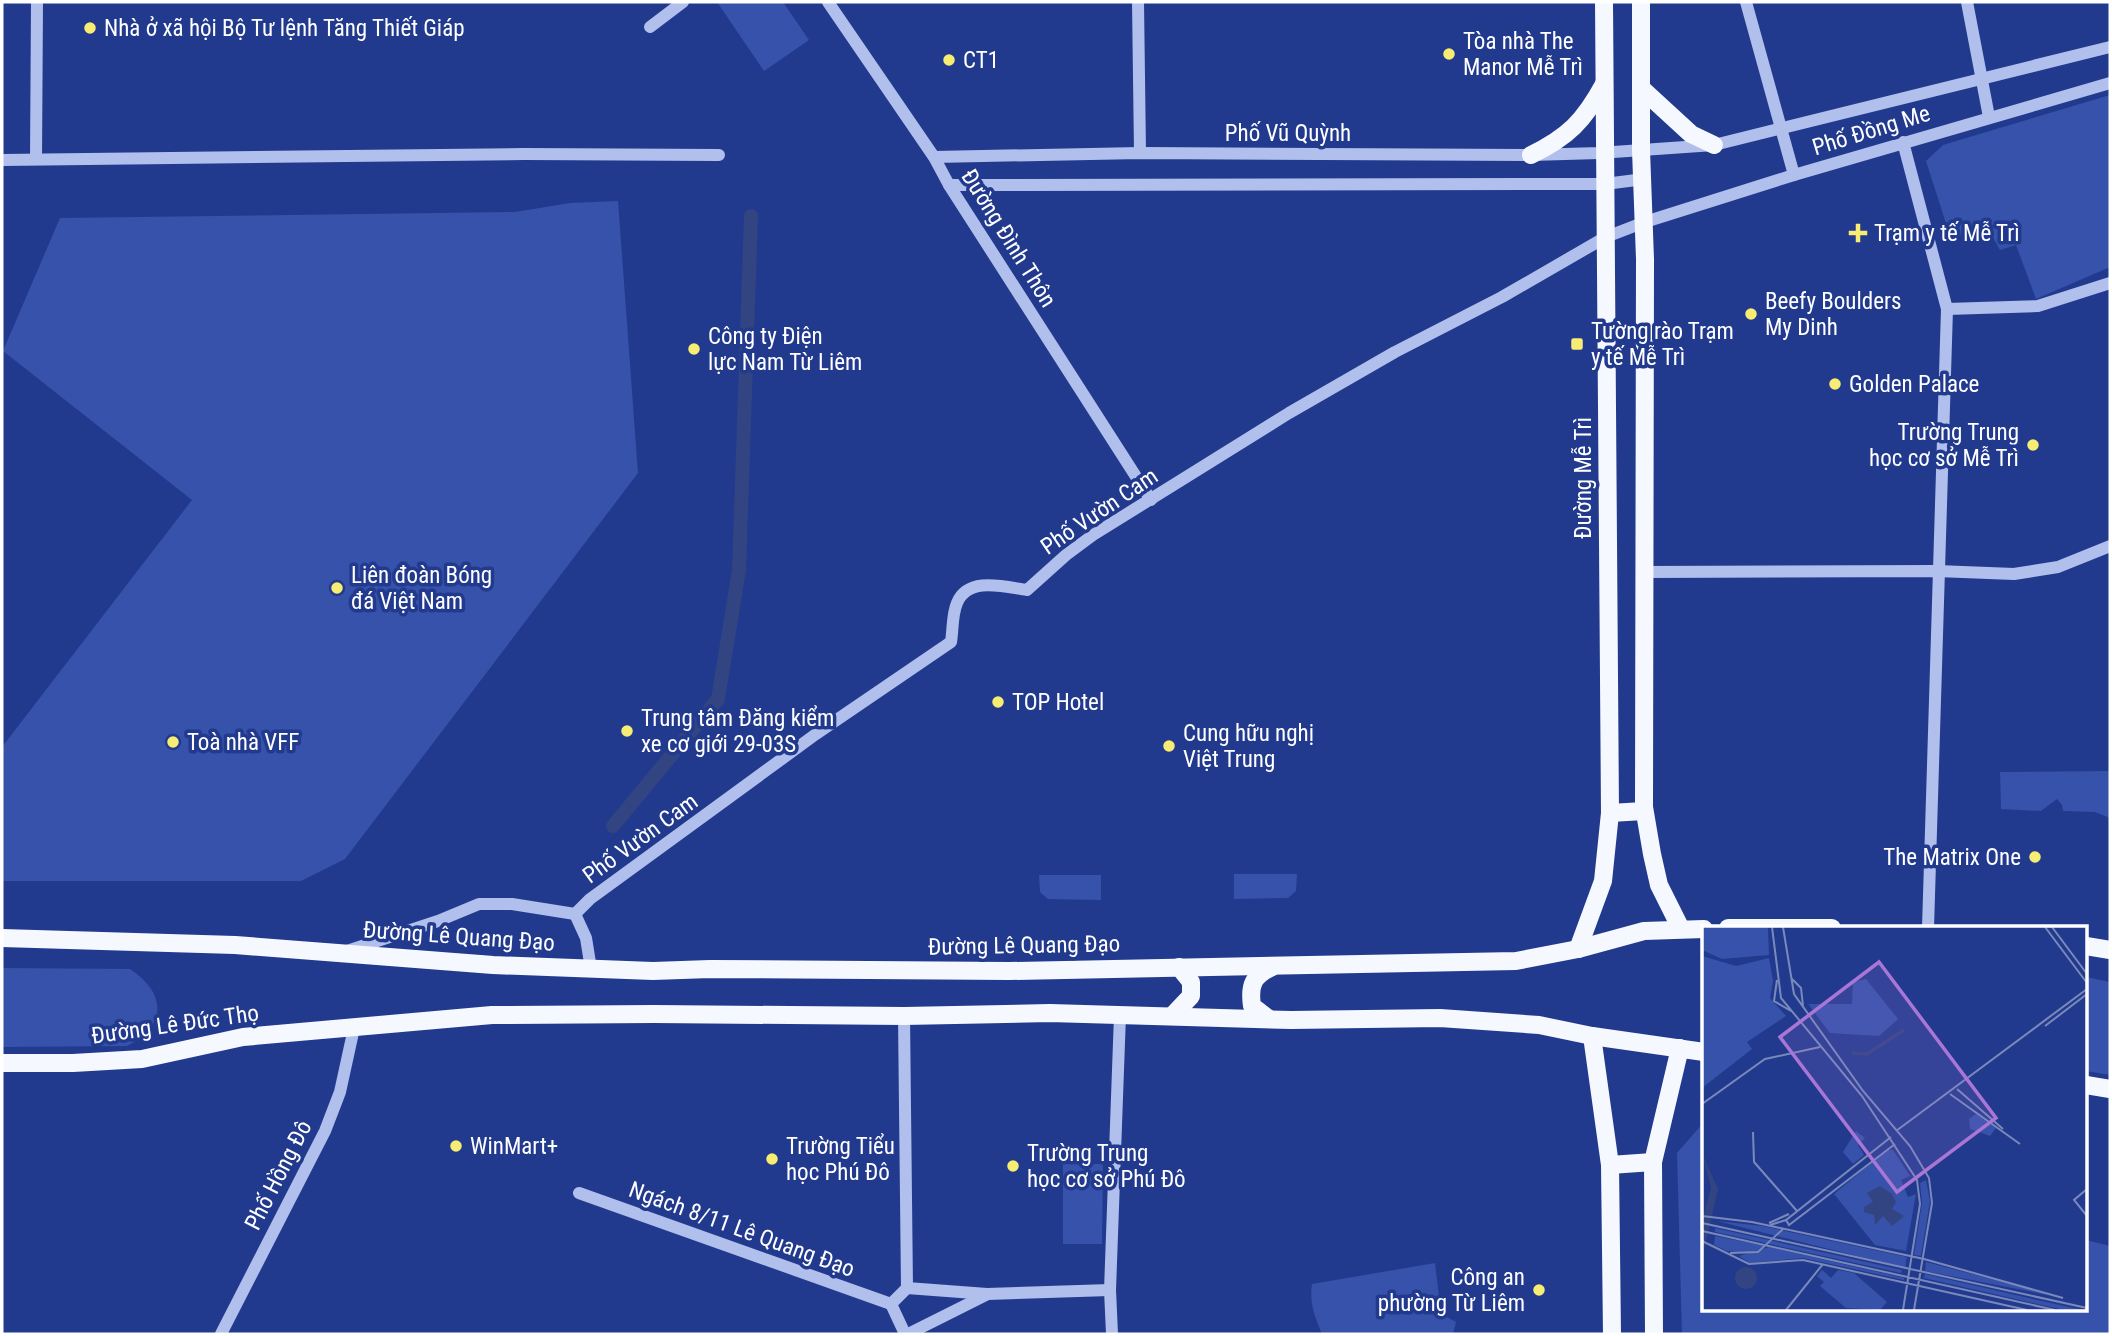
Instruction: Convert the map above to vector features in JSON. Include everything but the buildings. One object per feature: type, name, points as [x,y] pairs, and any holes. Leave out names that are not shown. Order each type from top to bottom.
[{"type":"main road","name":"Đường Mễ Trì","points":[[1578,949],[1603,881],[1610,813],[1604,2]]},
{"type":"main road","points":[[1641,2],[1645,222],[1644,811],[1659,885],[1681,929]]},
{"type":"main road","points":[[1531,155],[1563,138],[1573,129],[1583,118],[1605,81]]},
{"type":"main road","points":[[1642,89],[1691,134],[1714,145]]},
{"type":"main road","points":[[1610,813],[1644,811]]},
{"type":"main road","name":"Đường Lê Quang Đạo","points":[[341,953],[493,965],[653,971],[1010,971],[1272,967],[1516,961],[1578,949],[1644,931],[1702,929]]},
{"type":"main road","points":[[2,938],[184,943],[341,953]]},
{"type":"main road","points":[[2088,946],[2110,950]]},
{"type":"main road","points":[[1173,1015],[1191,996],[1191,982],[1179,967]]},
{"type":"main road","points":[[1269,1018],[1252,1006],[1250,993],[1253,979],[1272,967]]},
{"type":"main road","points":[[354,1028],[492,1016],[654,1014],[904,1016],[1049,1013],[1269,1018],[1440,1018],[1539,1025],[1592,1036],[1702,1052]]},
{"type":"main road","name":"Đường Lê Đức Thọ","points":[[2,1063],[142,1059],[243,1037],[354,1028]]},
{"type":"main road","points":[[1592,1036],[1610,1165],[1612,1334]]},
{"type":"main road","points":[[1654,1334],[1653,1162],[1680,1048]]},
{"type":"main road","points":[[2088,1085],[2110,1089]]},
{"type":"main road","points":[[1610,1165],[1653,1162]]},
{"type":"street","points":[[36,159],[37,2]]},
{"type":"street","points":[[650,27],[682,2]]},
{"type":"street","name":"Đường Đình Thôn","points":[[828,2],[934,157],[949,186],[1151,500]]},
{"type":"street","points":[[1138,2],[1140,153]]},
{"type":"street","points":[[1746,2],[1794,175]]},
{"type":"street","points":[[1967,2],[1989,117]]},
{"type":"street","name":"Phố Đồng Me","points":[[1642,150],[1714,145],[2110,47]]},
{"type":"street","name":"Phố Đồng Me","points":[[1606,237],[1794,175],[2110,83]]},
{"type":"street","points":[[1903,142],[1947,309],[1928,926]]},
{"type":"street","name":"Phố Vũ Quỳnh","points":[[934,157],[1140,153],[1531,155],[1642,150]]},
{"type":"street","points":[[2,160],[524,154],[719,155]]},
{"type":"street","points":[[949,186],[1605,184],[1644,178]]},
{"type":"street","name":"Phố Vườn Cam","points":[[591,969],[586,938],[575,914],[590,899],[816,734],[951,642],[957,602],[965,592],[981,585],[1027,590],[1084,542],[1301,406],[1606,237]]},
{"type":"street","points":[[1947,309],[2038,306],[2110,283]]},
{"type":"street","points":[[1644,572],[2014,573],[2058,567],[2110,546]]},
{"type":"street","points":[[341,953],[438,921],[479,904],[525,906],[575,914]]},
{"type":"street","points":[[1112,1334],[1110,1290],[1120,1015]]},
{"type":"street","points":[[904,1016],[907,1288],[891,1304],[906,1334],[987,1294]]},
{"type":"street","name":"Phố Hồng Đô","points":[[221,1334],[326,1130],[340,1092],[354,1028]]},
{"type":"street","name":"Ngách 8/11 Lê Quang Đạo","points":[[579,1193],[891,1304]]},
{"type":"street","points":[[907,1288],[987,1294],[1110,1290]]},
{"type":"shaded area","points":[[717,2],[783,2],[809,40],[764,71]]},
{"type":"shaded area","points":[[2110,95],[2110,267],[2036,299],[2016,245],[2000,250],[1986,225],[1951,239],[1926,161],[1943,145]]},
{"type":"shaded area","name":"Liên đoàn Bóng đá Việt Nam","points":[[618,201],[638,473],[345,859],[301,881],[2,881],[2,747],[192,500],[3,351],[60,218],[515,212],[570,203]]},
{"type":"shaded area","points":[[2110,771],[2110,818],[2095,812],[2063,811],[2057,799],[2041,811],[2001,809],[2000,772]]},
{"type":"shaded area","points":[[1234,874],[1297,874],[1296,891],[1288,898],[1234,899]]},
{"type":"shaded area","points":[[1039,875],[1101,875],[1101,900],[1048,899],[1040,892]]},
{"type":"shaded area","points":[[2,968],[130,969],[142,978],[156,998],[155,1019],[140,1038],[127,1046],[2,1047]]},
{"type":"shaded area","points":[[2088,977],[2110,982],[2110,1075],[2088,1071]]},
{"type":"shaded area","points":[[1702,1124],[1702,1312],[2088,1312],[2088,1240],[2110,1246],[2110,1334],[1682,1334],[1677,1153]]},
{"type":"shaded area","points":[[1063,1164],[1103,1164],[1102,1244],[1063,1244]]},
{"type":"shaded area","points":[[1435,1263],[1440,1305],[1445,1316],[1456,1322],[1453,1334],[1322,1334],[1312,1304],[1312,1284]]},
{"type":"waterway","points":[[613,826],[718,699],[739,570],[751,216]]},
{"type":"place","name":"Nhà ở xã hội Bộ Tư lệnh Tăng Thiết Giáp","points":[[90,28]]},
{"type":"place","name":"Tòa nhà The Manor Mễ Trì","points":[[1449,54]]},
{"type":"place","name":"CT1","points":[[949,60]]},
{"type":"place","name":"Trạm y tế Mễ Trì","points":[[1858,233]]},
{"type":"place","name":"Beefy Boulders My Dinh","points":[[1751,314]]},
{"type":"place","name":"Tường rào Trạm y tế Mễ Trì","points":[[1577,344]]},
{"type":"place","name":"Công ty Điện lực Nam Từ Liêm","points":[[694,349]]},
{"type":"place","name":"Golden Palace","points":[[1835,384]]},
{"type":"place","name":"Trường Trung học cơ sở Mễ Trì","points":[[2033,445]]},
{"type":"place","name":"Liên đoàn Bóng đá Việt Nam","points":[[337,588]]},
{"type":"place","name":"TOP Hotel","points":[[998,702]]},
{"type":"place","name":"Trung tâm Đăng kiểm xe cơ giới 29-03S","points":[[627,731]]},
{"type":"place","name":"Toà nhà VFF","points":[[173,742]]},
{"type":"place","name":"Cung hữu nghị Việt Trung","points":[[1169,746]]},
{"type":"place","name":"The Matrix One","points":[[2035,857]]},
{"type":"place","name":"WinMart+","points":[[456,1146]]},
{"type":"place","name":"Trường Tiểu học Phú Đô","points":[[772,1159]]},
{"type":"place","name":"Trường Trung học cơ sở Phú Đô","points":[[1013,1166]]},
{"type":"place","name":"Công an phường Từ Liêm","points":[[1539,1290]]}]
